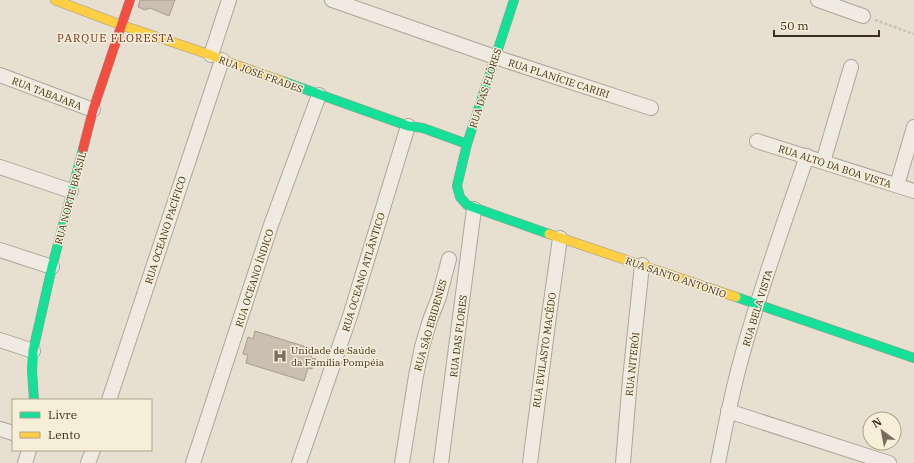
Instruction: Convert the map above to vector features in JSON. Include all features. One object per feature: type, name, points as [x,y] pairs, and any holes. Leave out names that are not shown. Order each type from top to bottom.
[{"type":"street","name":"RUA JOSÉ FRADES","points":[[56,0],[121,25],[319,95],[408,126],[423,128],[467,144]]},
{"type":"street","name":"RUA NORTE BRASIL","points":[[34,399],[32,371],[33,351],[52,267],[93,110],[130,0]]},
{"type":"street","name":"RUA OCEANO PACÍFICO","points":[[109,399],[216,58],[229,0]]},
{"type":"street","name":"RUA PLANÍCIE CARIRI","points":[[332,0],[494,57],[651,108]]},
{"type":"street","name":"RUA DAS FLÔRES","points":[[459,178],[467,144],[494,57],[514,0]]},
{"type":"street","points":[[818,0],[837,3],[863,16]]},
{"type":"street","points":[[823,162],[851,67]]},
{"type":"street","name":"RUA TABAJARA","points":[[0,75],[93,110]]},
{"type":"street","name":"RUA OCEANO ÍNDICO","points":[[193,463],[271,225],[319,95]]},
{"type":"street","name":"RUA OCEANO ATLÂNTICO","points":[[299,463],[350,316],[408,126]]},
{"type":"street","points":[[897,185],[914,127]]},
{"type":"street","name":"RUA ALTO DA BOA VISTA","points":[[757,141],[914,191]]},
{"type":"street","name":"RUA BELA VISTA","points":[[718,463],[728,411],[742,356],[757,304],[806,156]]},
{"type":"street","points":[[0,167],[71,191]]},
{"type":"street","name":"RUA SANTO ANTÔNIO","points":[[459,178],[457,186],[461,200],[474,208],[914,358]]},
{"type":"street","name":"RUA DAS FLORES","points":[[441,463],[474,208]]},
{"type":"street","name":"RUA EVILASTO MACÊDO","points":[[530,463],[560,238]]},
{"type":"street","points":[[0,250],[52,267]]},
{"type":"street","name":"RUA SÃO EBIDENES","points":[[402,463],[422,347],[430,320],[440,297],[449,259]]},
{"type":"street","name":"RUA NITERÓI","points":[[624,463],[630,379],[642,265]]},
{"type":"street","points":[[0,340],[33,351]]},
{"type":"street","points":[[728,411],[889,463]]},
{"type":"street","points":[[0,429],[12,433]]},
{"type":"street","points":[[25,463],[29,451]]},
{"type":"street","points":[[88,463],[93,451]]},
{"type":"path","points":[[863,16],[914,34]]},
{"type":"building","points":[[140,0],[175,0],[169,16],[150,8],[145,10],[138,7]]},
{"type":"building","name":"Unidade de Saúde da Família Pompéia","points":[[255,331],[313,349],[311,358],[316,359],[312,369],[308,368],[304,381],[246,363],[248,355],[243,354],[248,337],[253,339]]},
{"type":"traffic: fast","points":[[514,0],[467,144],[457,186],[460,197],[467,205],[549,234]]},
{"type":"traffic: fast","points":[[282,81],[408,126],[423,128],[467,144]]},
{"type":"traffic: fast","points":[[34,399],[32,371],[33,351],[52,267],[83,149]]},
{"type":"traffic: fast","points":[[736,297],[914,358]]},
{"type":"traffic: slow","points":[[55,0],[121,25],[211,55],[282,81]]},
{"type":"traffic: slow","points":[[549,234],[736,297]]},
{"type":"traffic: jam","points":[[83,149],[93,110],[130,0]]},
{"type":"place","name":"Unidade de Saúde da Família Pompéia","points":[[280,356]]},
{"type":"district","name":"PARQUE FLORESTA","points":[[116,38]]}]
